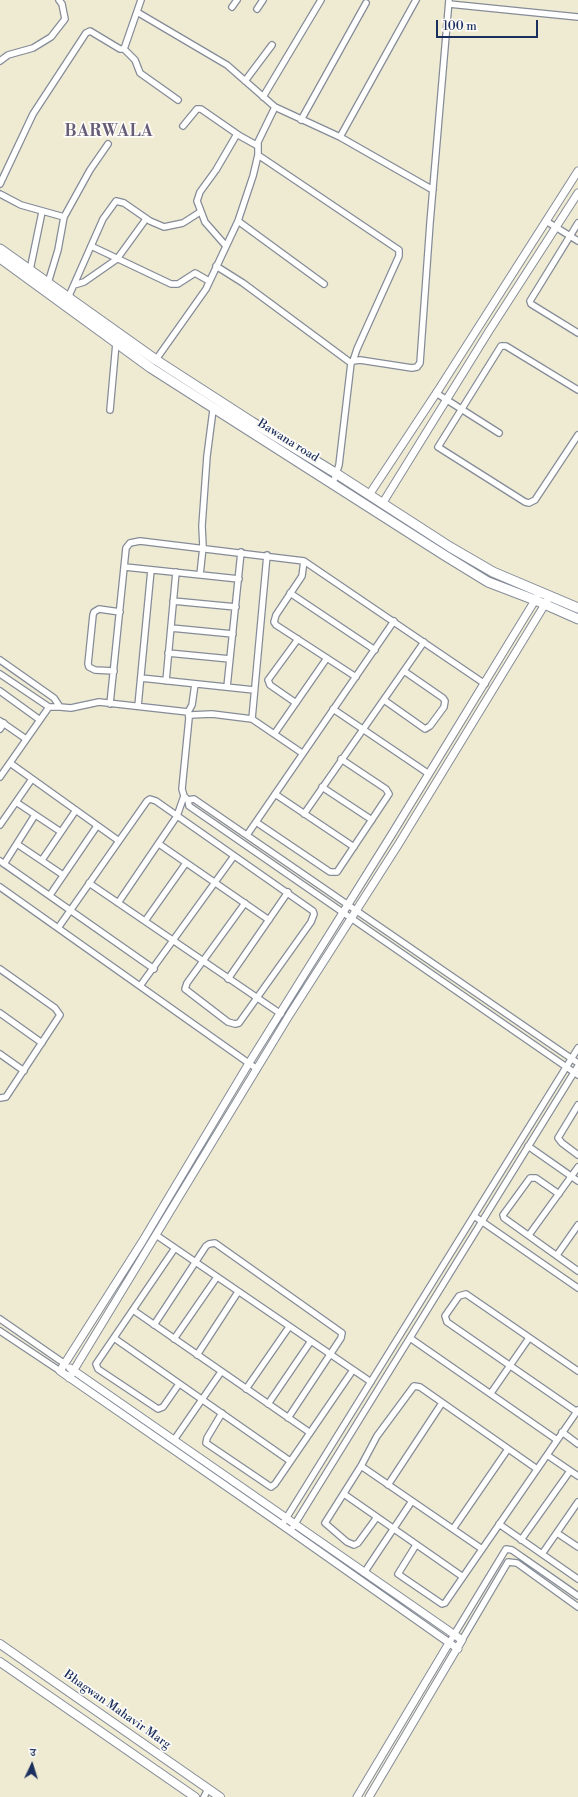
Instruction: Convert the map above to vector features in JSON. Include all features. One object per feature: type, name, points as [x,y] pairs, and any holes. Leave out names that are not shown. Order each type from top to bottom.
[{"type":"main road","name":"Bawana road","points":[[0,249],[68,298],[213,410],[333,483],[480,577],[538,596],[551,596],[578,608]]},
{"type":"main road","name":"Bawana road","points":[[0,258],[116,343],[252,422],[488,569],[538,596],[546,604],[578,619]]},
{"type":"main road","name":"Bhagwan Mahavir Marg","points":[[0,1644],[218,1796]]},
{"type":"main road","points":[[0,1662],[195,1797]]},
{"type":"street","points":[[0,60],[8,55],[33,48],[51,37],[65,19],[62,4],[59,0]]},
{"type":"street","points":[[124,49],[140,0]]},
{"type":"street","points":[[232,7],[237,0]]},
{"type":"street","points":[[257,9],[264,0]]},
{"type":"street","points":[[263,98],[321,0]]},
{"type":"street","points":[[340,137],[416,0]]},
{"type":"street","points":[[216,266],[243,283],[352,362],[360,360],[412,368],[417,366],[420,363],[449,2],[578,17]]},
{"type":"street","points":[[301,120],[366,3]]},
{"type":"street","points":[[137,12],[227,65],[275,107],[340,137],[433,190]]},
{"type":"street","points":[[0,184],[33,114],[86,33],[90,31],[120,49],[124,49],[135,60],[140,73],[178,100]]},
{"type":"street","points":[[245,81],[272,44]]},
{"type":"street","points":[[153,364],[203,294],[238,221],[252,181],[258,155],[258,146],[275,107]]},
{"type":"street","points":[[183,126],[195,110],[199,108],[237,134],[258,146]]},
{"type":"street","points":[[226,246],[205,222],[200,212],[198,195],[216,170],[237,134]]},
{"type":"street","points":[[48,283],[58,250],[64,217],[92,166],[108,144]]},
{"type":"street","points":[[258,155],[400,250],[399,256],[352,362],[337,474],[333,483]]},
{"type":"street","points":[[369,495],[578,171]]},
{"type":"street","points":[[382,504],[578,193]]},
{"type":"street","points":[[0,194],[17,204],[64,217]]},
{"type":"street","points":[[68,298],[103,219],[116,201],[124,203],[146,219],[168,227],[186,222],[200,212]]},
{"type":"street","points":[[30,270],[42,212]]},
{"type":"street","points":[[74,285],[84,282],[117,259],[146,219]]},
{"type":"street","points":[[238,221],[324,284]]},
{"type":"street","points":[[546,221],[578,241]]},
{"type":"street","points":[[578,223],[530,301],[531,304],[578,333]]},
{"type":"street","points":[[91,246],[175,285],[181,283],[195,273],[209,281]]},
{"type":"street","points":[[110,410],[116,343]]},
{"type":"street","points":[[578,390],[503,345],[498,348],[462,409],[439,444],[440,449],[525,502],[529,503],[535,500],[578,435]]},
{"type":"street","points":[[436,393],[499,433]]},
{"type":"street","points":[[200,575],[203,547],[202,526],[205,479],[213,410]]},
{"type":"street","points":[[110,704],[124,567],[128,545],[136,541],[203,547],[304,561],[485,684]]},
{"type":"street","points":[[228,688],[241,552]]},
{"type":"street","points":[[252,719],[267,555]]},
{"type":"street","points":[[304,561],[302,576],[276,615],[274,622],[276,625],[356,677]]},
{"type":"street","points":[[124,567],[239,579]]},
{"type":"street","points":[[138,706],[151,570]]},
{"type":"street","points":[[166,681],[176,572]]},
{"type":"street","points":[[290,593],[375,650]]},
{"type":"street","points":[[60,1371],[142,1242],[249,1063],[281,1014],[538,596]]},
{"type":"street","points":[[69,1378],[257,1069],[551,596]]},
{"type":"street","points":[[173,601],[236,607]]},
{"type":"street","points":[[114,672],[95,670],[88,664],[92,622],[94,612],[96,610],[120,612]]},
{"type":"street","points":[[247,835],[394,621]]},
{"type":"street","points":[[171,628],[233,634]]},
{"type":"street","points":[[296,703],[270,685],[268,680],[298,639]]},
{"type":"street","points":[[304,814],[424,642]]},
{"type":"street","points":[[168,653],[230,659]]},
{"type":"street","points":[[275,733],[327,658]]},
{"type":"street","points":[[0,660],[54,698],[60,707]]},
{"type":"street","points":[[384,700],[425,728],[430,726],[444,707],[445,701],[443,698],[404,671]]},
{"type":"street","points":[[0,674],[48,707],[71,708],[92,703],[110,704],[138,706],[189,714],[212,714],[252,719],[275,733],[302,753]]},
{"type":"street","points":[[141,678],[254,690]]},
{"type":"street","points":[[195,684],[189,714],[182,789],[189,806],[576,1074]]},
{"type":"street","points":[[0,691],[40,720]]},
{"type":"street","points":[[0,777],[48,707]]},
{"type":"street","points":[[333,709],[429,774]]},
{"type":"street","points":[[0,729],[2,722],[26,739]]},
{"type":"street","points":[[256,822],[334,873],[340,869],[388,798],[389,792],[341,759]]},
{"type":"street","points":[[10,763],[119,841]]},
{"type":"street","points":[[0,825],[32,778]]},
{"type":"street","points":[[322,787],[372,820]]},
{"type":"street","points":[[275,794],[354,847]]},
{"type":"street","points":[[118,903],[178,816],[186,798]]},
{"type":"street","points":[[186,798],[194,799],[349,904],[572,1058],[578,1064],[576,1074],[528,1146],[293,1528]]},
{"type":"street","points":[[58,928],[150,799],[156,801],[311,908],[314,914],[313,918],[239,1023],[232,1024],[186,990],[187,983],[245,903]]},
{"type":"street","points":[[16,802],[61,832]]},
{"type":"street","points":[[42,860],[76,810]]},
{"type":"street","points":[[35,815],[17,844],[2,862],[154,969]]},
{"type":"street","points":[[50,895],[97,826]]},
{"type":"street","points":[[17,844],[64,875]]},
{"type":"street","points":[[159,844],[269,920]]},
{"type":"street","points":[[140,986],[154,969],[234,856]]},
{"type":"street","points":[[144,921],[186,862]]},
{"type":"street","points":[[90,883],[202,962],[256,999],[281,1014]]},
{"type":"street","points":[[0,887],[257,1069]]},
{"type":"street","points":[[228,979],[288,892]]},
{"type":"street","points":[[0,970],[60,1013],[59,1018],[6,1097],[0,1098]]},
{"type":"street","points":[[0,1013],[42,1043]]},
{"type":"street","points":[[284,1522],[578,1048]]},
{"type":"street","points":[[0,1054],[24,1070]]},
{"type":"street","points":[[578,1105],[558,1138],[562,1144],[578,1155]]},
{"type":"street","points":[[528,1146],[578,1181]]},
{"type":"street","points":[[529,1235],[572,1177],[578,1166]]},
{"type":"street","points":[[559,1194],[536,1178],[530,1178],[527,1180],[503,1215],[504,1218],[578,1271]]},
{"type":"street","points":[[474,1216],[578,1288]]},
{"type":"street","points":[[557,1255],[578,1225]]},
{"type":"street","points":[[156,1235],[371,1382]]},
{"type":"street","points":[[154,1325],[206,1246],[216,1243],[341,1331],[342,1336],[288,1418]]},
{"type":"street","points":[[175,1248],[96,1364],[98,1369],[158,1409],[163,1408],[179,1384]]},
{"type":"street","points":[[174,1339],[217,1277]]},
{"type":"street","points":[[197,1355],[238,1292]]},
{"type":"street","points":[[416,1545],[398,1574],[439,1604],[445,1602],[577,1410],[447,1322],[445,1319],[447,1313],[459,1296],[466,1294],[578,1371]]},
{"type":"street","points":[[133,1310],[309,1432]]},
{"type":"street","points":[[0,1319],[174,1440],[284,1522]]},
{"type":"street","points":[[246,1389],[289,1327]]},
{"type":"street","points":[[0,1330],[69,1378],[293,1528],[364,1573],[462,1640]]},
{"type":"street","points":[[114,1338],[290,1460]]},
{"type":"street","points":[[410,1338],[557,1440]]},
{"type":"street","points":[[491,1393],[529,1338]]},
{"type":"street","points":[[268,1404],[311,1341]]},
{"type":"street","points":[[222,1413],[207,1438],[206,1444],[271,1486],[275,1484],[309,1432],[353,1370]]},
{"type":"street","points":[[174,1440],[201,1398],[221,1372]]},
{"type":"street","points":[[377,1517],[358,1543],[354,1545],[347,1542],[325,1523],[361,1466],[374,1441],[412,1387],[417,1386],[537,1469]]},
{"type":"street","points":[[388,1485],[442,1403]]},
{"type":"street","points":[[562,1432],[578,1444]]},
{"type":"street","points":[[453,1529],[508,1449]]},
{"type":"street","points":[[547,1455],[578,1476]]},
{"type":"street","points":[[361,1466],[482,1548]]},
{"type":"street","points":[[521,1540],[570,1471]]},
{"type":"street","points":[[344,1494],[394,1530],[463,1576]]},
{"type":"street","points":[[364,1573],[412,1501]]},
{"type":"street","points":[[542,1554],[578,1502]]},
{"type":"street","points":[[499,1524],[578,1579]]},
{"type":"street","points":[[293,1528],[458,1649]]},
{"type":"street","points":[[557,1532],[578,1547]]},
{"type":"street","points":[[357,1797],[506,1549],[512,1550],[578,1596]]},
{"type":"street","points":[[369,1797],[458,1649],[508,1562],[517,1563],[578,1607]]},
{"type":"street","points":[[204,1797],[208,1789]]},
{"type":"district","name":"BARWALA","points":[[109,132]]}]
